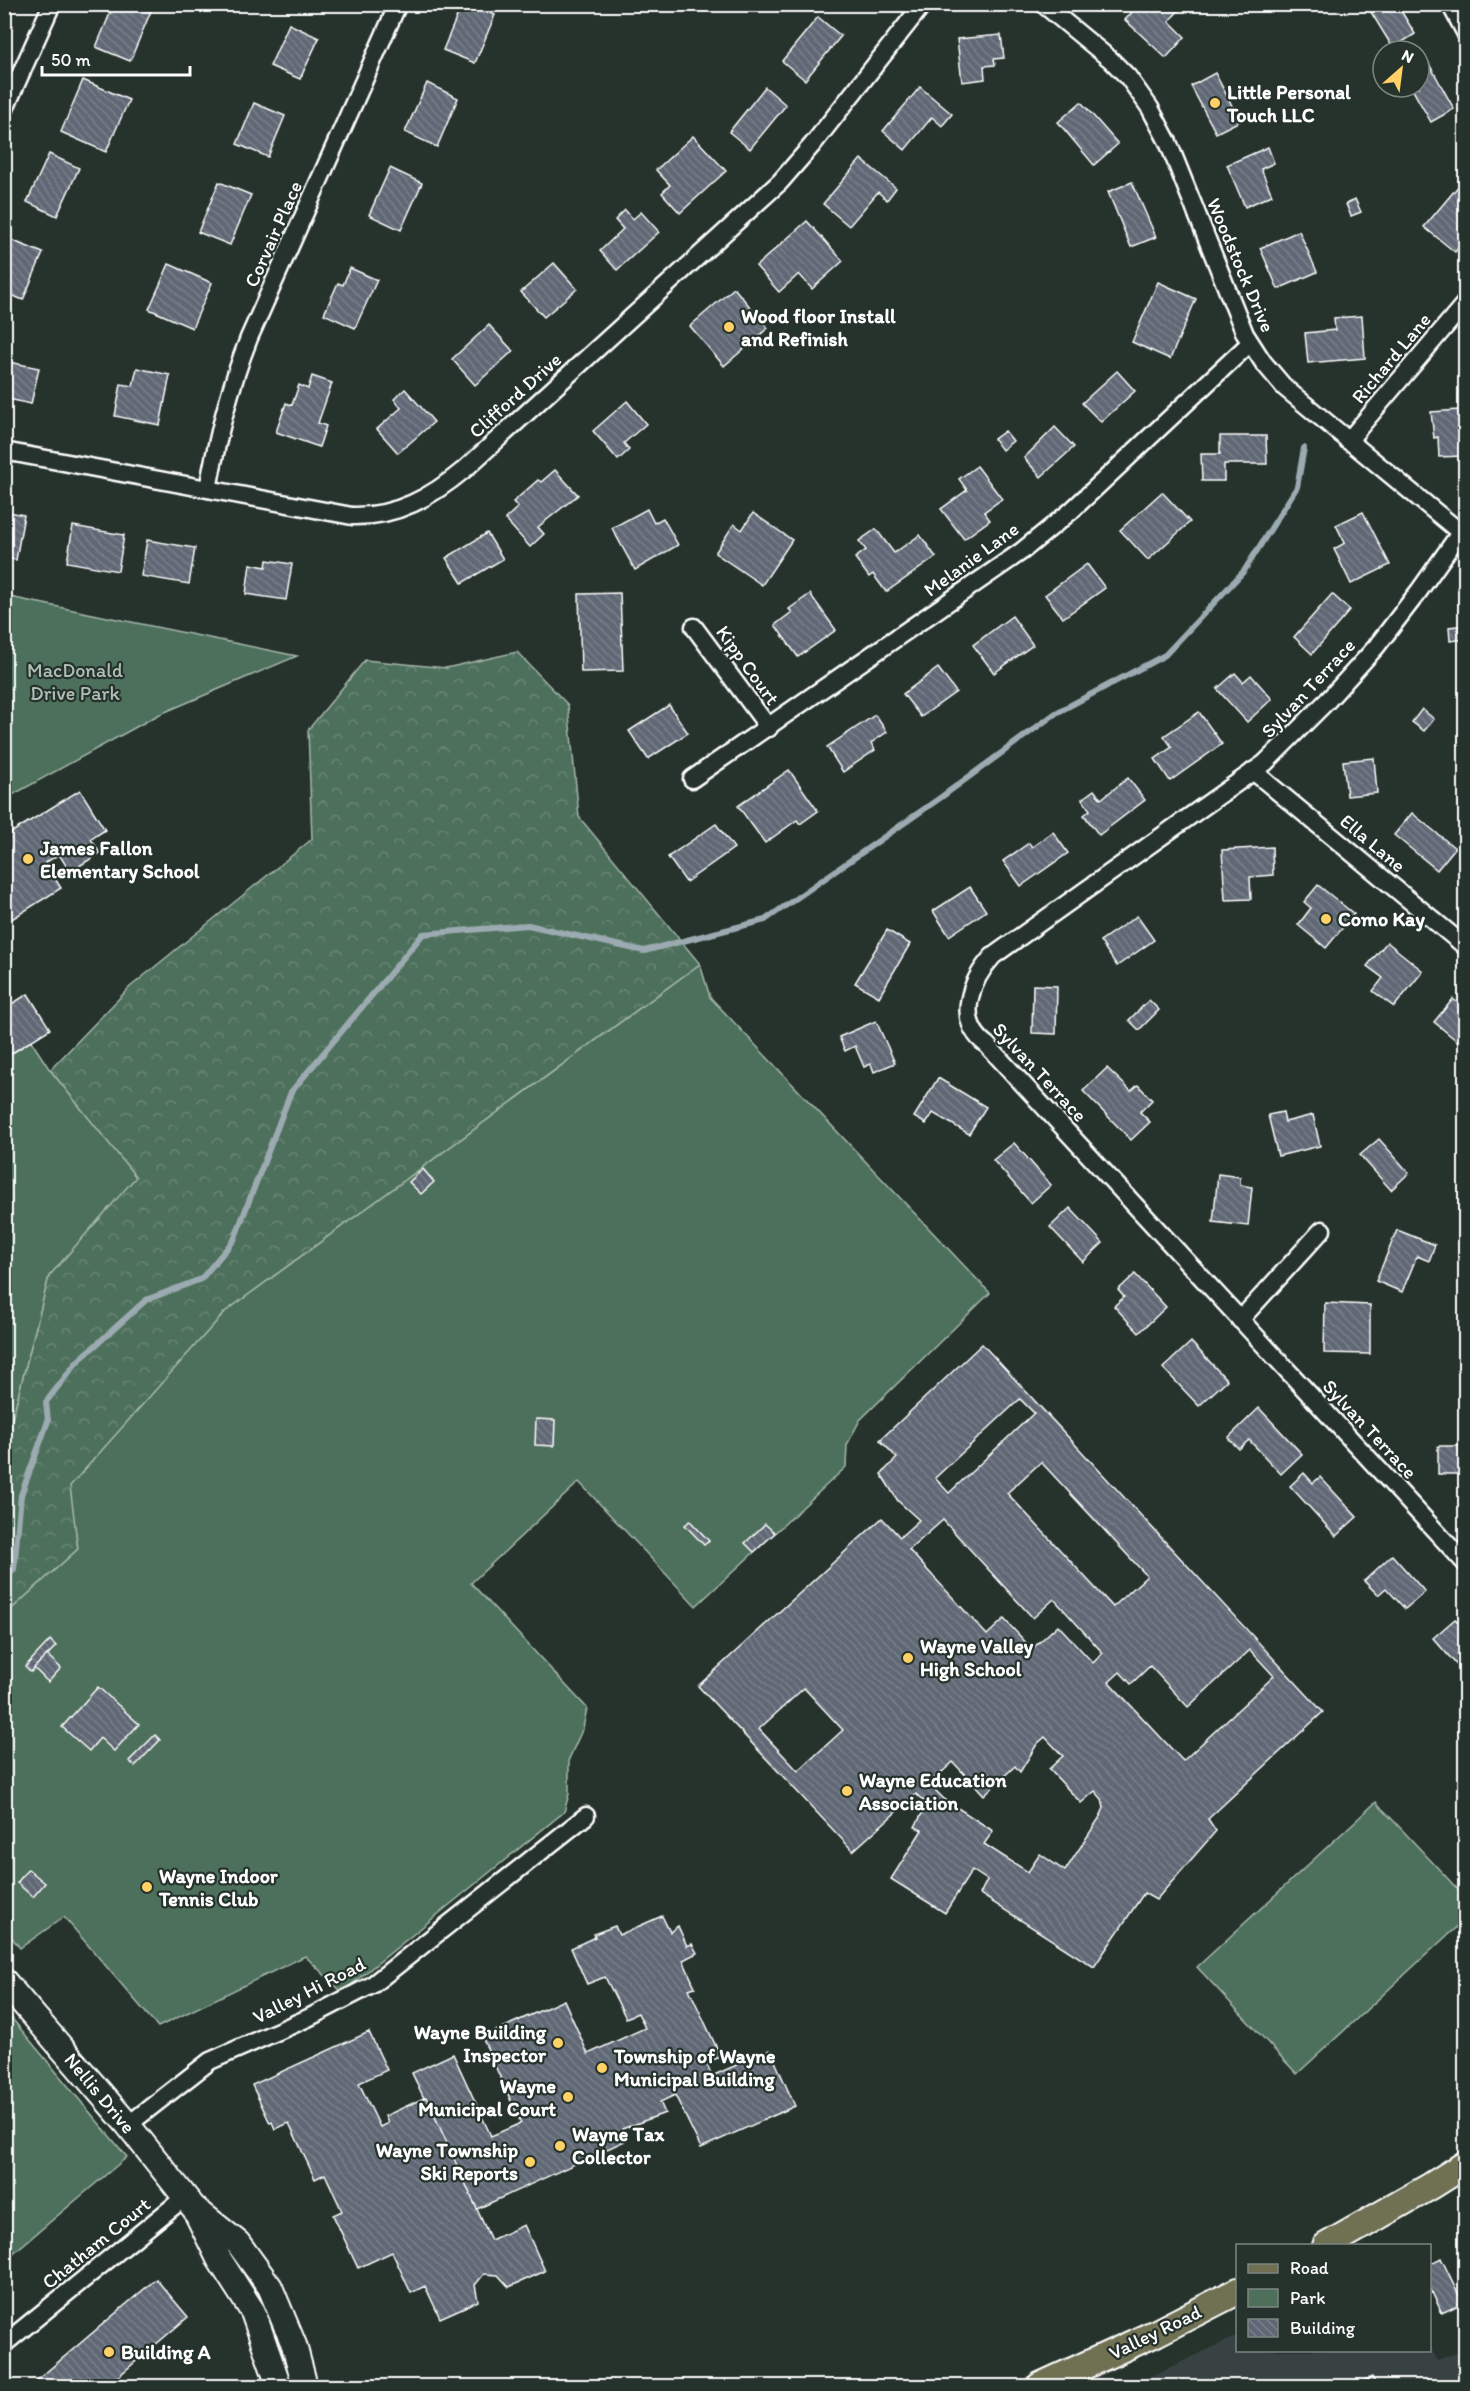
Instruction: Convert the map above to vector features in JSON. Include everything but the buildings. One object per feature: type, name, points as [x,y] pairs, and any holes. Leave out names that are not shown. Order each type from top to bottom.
[{"type":"main road","points":[[1330,2244],[1466,2164]]},
{"type":"main road","name":"Valley Road","points":[[1040,2386],[1156,2333],[1236,2292]]},
{"type":"street","points":[[4,111],[52,4]]},
{"type":"street","name":"Corvair Place","points":[[208,489],[221,419],[241,358],[398,4]]},
{"type":"street","name":"Clifford Drive","points":[[4,451],[352,516],[393,512],[418,502],[442,488],[780,182],[813,144],[923,4]]},
{"type":"street","name":"Woodstock Drive","points":[[1043,4],[1111,60],[1128,77],[1150,108],[1168,142],[1231,303],[1250,343],[1263,362],[1285,388],[1463,535]]},
{"type":"street","points":[[1450,4],[1466,34]]},
{"type":"street","name":"Richard Lane","points":[[1348,441],[1466,302]]},
{"type":"street","name":"Melanie Lane","points":[[692,779],[1022,551],[1071,511],[1250,343]]},
{"type":"street","name":"Sylvan Terrace","points":[[1463,535],[1376,647],[1329,699],[1269,759],[993,956],[982,968],[973,984],[969,1001],[972,1028],[980,1040],[1240,1320],[1459,1545],[1466,1564]]},
{"type":"street","name":"Kipp Court","points":[[694,627],[768,728]]},
{"type":"street","name":"Ella Lane","points":[[1253,771],[1466,947]]},
{"type":"street","points":[[1240,1320],[1322,1230]]},
{"type":"street","name":"Valley Hi Road","points":[[128,2125],[210,2061],[308,2018],[372,1985],[586,1816]]},
{"type":"street","name":"Nellis Drive","points":[[4,1981],[128,2125],[189,2202],[219,2259],[253,2312],[279,2386]]},
{"type":"street","name":"Nellis Drive","points":[[189,2202],[238,2243],[270,2287],[294,2345],[305,2386]]},
{"type":"street","name":"Chatham Court","points":[[4,2344],[189,2202]]},
{"type":"shaded area","points":[[1236,2336],[1236,2352],[1431,2352],[1431,2347],[1437,2360],[1465,2350],[1465,2386],[1130,2386]]},
{"type":"green space","name":"MacDonald Drive Park","points":[[5,596],[297,656],[158,715],[5,799]]},
{"type":"green space","points":[[517,652],[568,705],[579,817],[700,964],[225,1312],[71,1486],[78,1549],[5,1615],[5,1446],[49,1276],[135,1177],[50,1070],[130,987],[312,839],[308,730],[365,660],[446,668]]},
{"type":"green space","points":[[700,964],[710,997],[990,1293],[860,1420],[847,1445],[846,1467],[696,1606],[579,1482],[471,1583],[587,1708],[583,1728],[569,1759],[569,1794],[564,1812],[342,1992],[305,1956],[158,2027],[64,1917],[20,1948],[5,1929],[5,1615],[78,1549],[70,1486],[225,1312]]},
{"type":"green space","points":[[31,1041],[50,1070],[136,1177],[49,1276],[5,1446],[5,1058]]},
{"type":"green space","points":[[1376,1802],[1465,1897],[1465,1919],[1297,2074],[1197,1967]]},
{"type":"green space","points":[[4,2009],[127,2157],[5,2260],[4,2260]]},
{"type":"waterway","points":[[4,1582],[14,1569],[21,1495],[48,1421],[46,1402],[77,1362],[146,1300],[201,1279],[234,1240],[291,1092],[423,934],[528,925],[644,951],[765,920],[940,798],[1056,713],[1165,655],[1244,571],[1297,487],[1304,448]]},
{"type":"place","name":"Little Personal Touch LLC","points":[[1215,103]]},
{"type":"place","name":"Wood floor Install and Refinish","points":[[729,327]]},
{"type":"place","name":"James Fallon Elementary School","points":[[28,859]]},
{"type":"place","name":"Como Kay","points":[[1326,919]]},
{"type":"place","name":"Wayne Valley High School","points":[[908,1658]]},
{"type":"place","name":"Wayne Education Association","points":[[847,1791]]},
{"type":"place","name":"Wayne Indoor Tennis Club","points":[[147,1887]]},
{"type":"place","name":"Wayne Building Inspector","points":[[558,2043]]},
{"type":"place","name":"Township of Wayne Municipal Building","points":[[602,2068]]},
{"type":"place","name":"Wayne Municipal Court","points":[[568,2097]]},
{"type":"place","name":"Wayne Tax Collector","points":[[560,2146]]},
{"type":"place","name":"Wayne Township Ski Reports","points":[[530,2162]]},
{"type":"place","name":"Building A","points":[[109,2352]]}]
